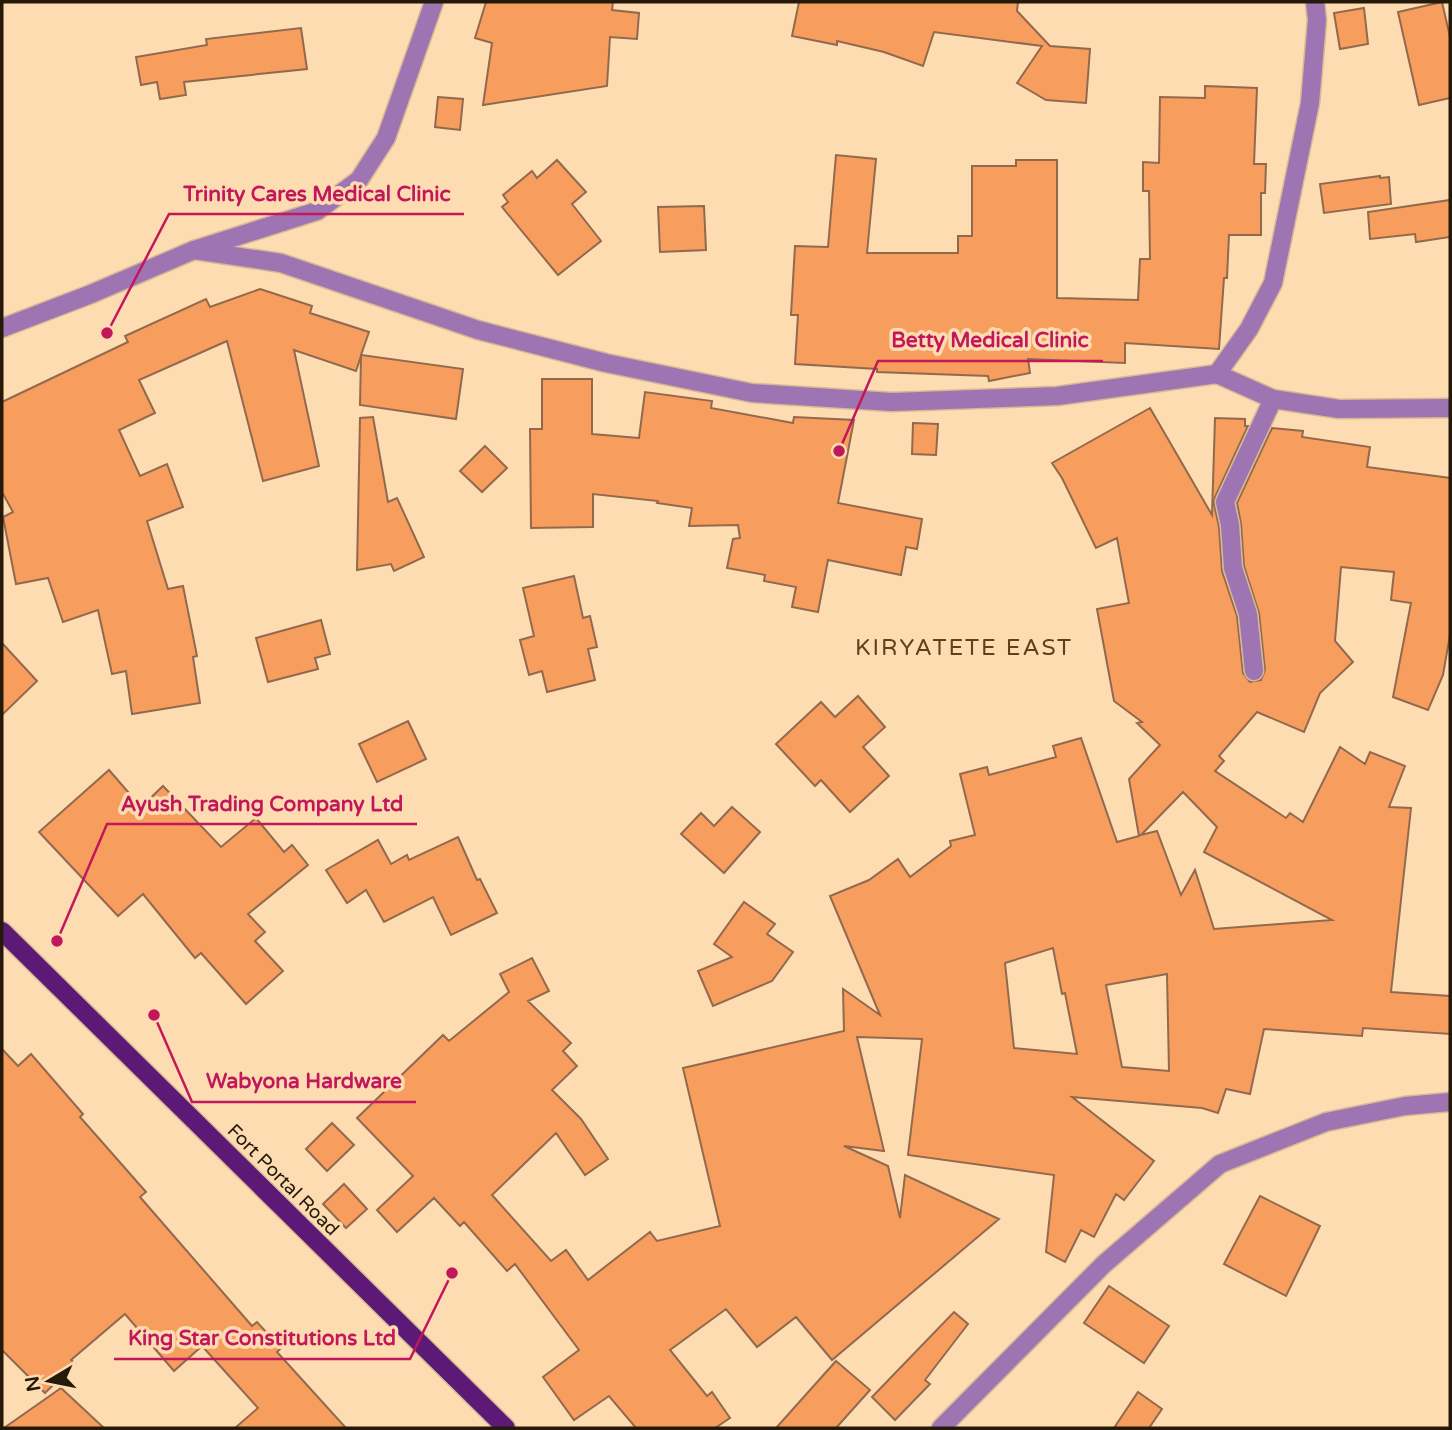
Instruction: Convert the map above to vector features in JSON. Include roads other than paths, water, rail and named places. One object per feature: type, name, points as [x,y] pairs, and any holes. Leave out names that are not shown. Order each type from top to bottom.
[{"type":"main road","name":"Fort Portal Road","points":[[2,931],[506,1428]]},
{"type":"street","points":[[2,328],[194,250],[317,211],[359,180],[386,138],[434,2]]},
{"type":"street","points":[[1217,374],[1249,329],[1273,283],[1310,103],[1317,20],[1315,2]]},
{"type":"street","points":[[194,250],[281,263],[478,330],[606,363],[752,393],[892,402],[1057,396],[1217,374],[1273,399],[1339,410],[1450,408]]},
{"type":"street","points":[[1254,671],[1248,614],[1233,568],[1230,525],[1225,502],[1273,399]]},
{"type":"street","points":[[942,1428],[1104,1264],[1220,1164],[1326,1122],[1405,1106],[1450,1102]]},
{"type":"place","name":"Trinity Cares Medical Clinic","points":[[107,333]]},
{"type":"place","name":"Betty Medical Clinic","points":[[839,451]]},
{"type":"place","name":"Ayush Trading Company Ltd","points":[[57,941]]},
{"type":"place","name":"Wabyona Hardware","points":[[154,1015]]},
{"type":"place","name":"King Star Constitutions Ltd","points":[[452,1273]]},
{"type":"district","name":"KIRYATETE EAST","points":[[964,648]]}]
